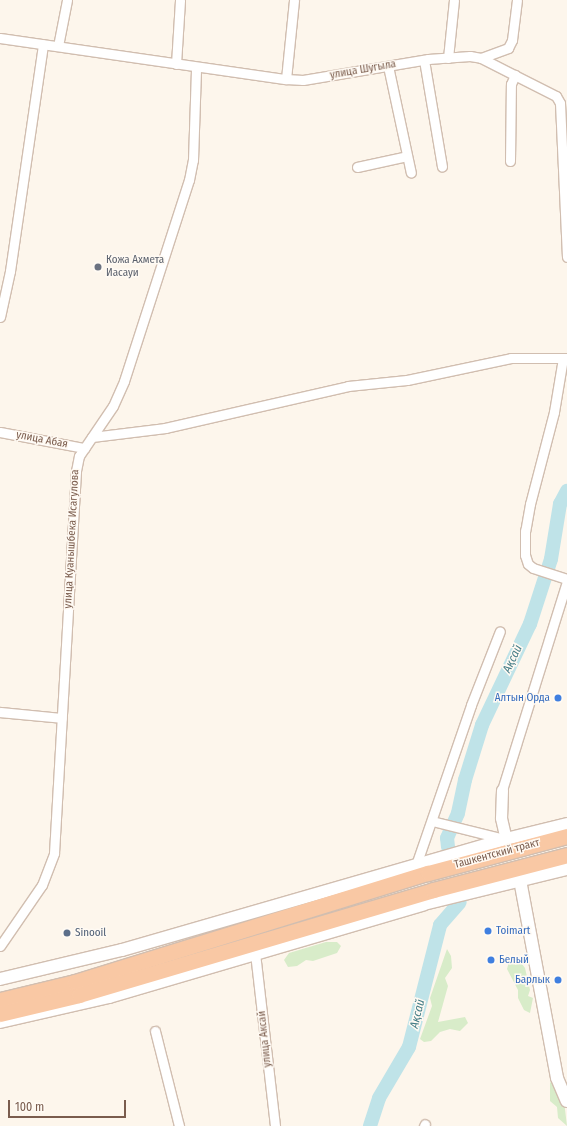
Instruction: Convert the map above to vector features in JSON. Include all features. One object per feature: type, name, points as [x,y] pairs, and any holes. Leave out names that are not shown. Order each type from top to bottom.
[{"type":"highway","name":"Ташкентский тракт","points":[[0,1000],[75,982],[425,866],[567,836]]},
{"type":"highway","points":[[0,1014],[79,995],[433,890],[567,855]]},
{"type":"main road","points":[[0,979],[122,950],[425,866],[465,851],[506,839],[567,824]]},
{"type":"main road","points":[[0,1022],[109,997],[424,904],[567,869]]},
{"type":"main road","points":[[520,880],[557,1078],[567,1101]]},
{"type":"street","points":[[58,46],[67,0]]},
{"type":"street","points":[[176,64],[180,0]]},
{"type":"street","points":[[286,80],[294,0]]},
{"type":"street","points":[[448,58],[454,0]]},
{"type":"street","points":[[482,58],[508,48],[512,40],[517,0]]},
{"type":"street","name":"улица Шугыла","points":[[0,38],[196,68],[286,80],[303,80],[424,60],[470,56],[482,58],[556,96],[560,102],[564,129],[567,257]]},
{"type":"street","points":[[0,317],[10,271],[43,44]]},
{"type":"street","points":[[424,60],[442,166]]},
{"type":"street","points":[[388,66],[411,173]]},
{"type":"street","name":"улица Куанышбека Исагулова","points":[[0,946],[42,885],[50,869],[56,839],[76,471],[79,456],[113,406],[124,381],[189,180],[193,160],[196,68]]},
{"type":"street","points":[[510,161],[511,84],[515,75]]},
{"type":"street","points":[[357,167],[407,156]]},
{"type":"street","points":[[92,437],[165,428],[348,386],[407,380],[511,358],[565,358],[554,412],[530,504],[525,531],[525,555],[528,564],[533,568],[567,580],[502,790],[501,818],[506,839],[432,821]]},
{"type":"street","name":"улица Абая","points":[[0,432],[84,448]]},
{"type":"street","points":[[425,866],[432,821],[471,705],[500,631]]},
{"type":"street","points":[[0,712],[62,718]]},
{"type":"street","name":"улица Аксай","points":[[255,953],[275,1126]]},
{"type":"street","points":[[156,1031],[179,1126]]},
{"type":"green space","points":[[326,942],[337,942],[341,946],[337,953],[313,961],[306,960],[297,966],[288,967],[284,960],[289,953]]},
{"type":"green space","points":[[447,949],[451,956],[452,968],[445,978],[448,986],[438,1022],[465,1017],[468,1023],[460,1031],[450,1029],[440,1032],[431,1041],[424,1042],[420,1039],[432,1006],[430,998]]},
{"type":"green space","points":[[510,958],[519,960],[525,968],[530,990],[528,996],[533,998],[530,1013],[524,1010],[518,998],[518,990],[507,969]]},
{"type":"green space","points":[[553,1079],[564,1101],[567,1126],[558,1118],[557,1107],[550,1101],[550,1083]]},
{"type":"waterway","name":"Ақсай","points":[[448,847],[447,838],[458,813],[465,780],[482,725],[530,624],[551,559],[560,504],[567,491]]},
{"type":"waterway","name":"Ақсай","points":[[370,1126],[379,1098],[409,1047],[440,925],[460,902]]},
{"type":"place","name":"Кожа Ахмета Иасауи","points":[[98,267]]},
{"type":"place","name":"Алтын Орда","points":[[558,698]]},
{"type":"place","name":"Toimart","points":[[488,931]]},
{"type":"place","name":"Sinooil","points":[[67,933]]},
{"type":"place","name":"Белый","points":[[491,960]]},
{"type":"place","name":"Барлык","points":[[558,980]]}]
